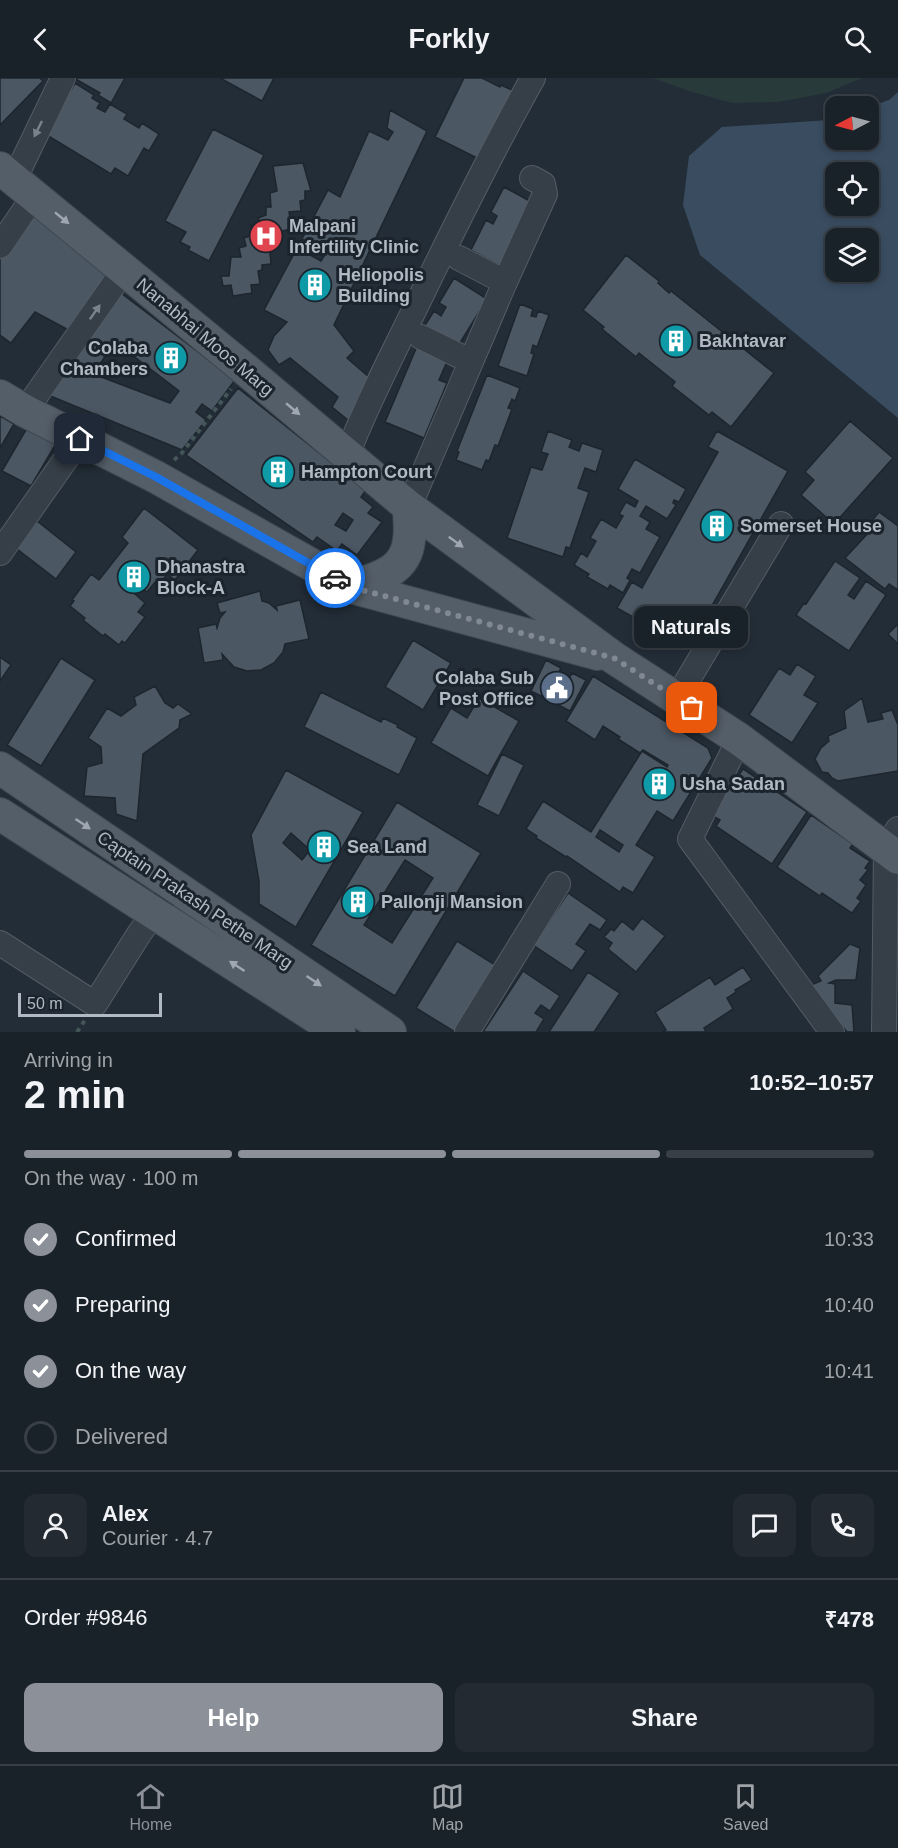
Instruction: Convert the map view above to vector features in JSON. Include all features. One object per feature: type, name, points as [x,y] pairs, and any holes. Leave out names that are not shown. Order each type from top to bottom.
[{"type":"main road","name":"Nanabhai Moos Marg","points":[[16,181],[409,507],[614,658]]},
{"type":"main road","points":[[13,403],[156,477],[351,587],[614,658],[739,739],[894,846]]},
{"type":"main road","points":[[351,587],[389,573],[400,565],[409,541],[409,507]]},
{"type":"main road","name":"Captain Prakash Pethe Marg","points":[[0,768],[390,1032]]},
{"type":"main road","points":[[50,801],[50,846]]},
{"type":"main road","name":"Captain Prakash Pethe Marg","points":[[0,814],[339,1032]]},
{"type":"street","points":[[0,246],[16,181],[63,78]]},
{"type":"street","points":[[346,455],[454,230],[533,78]]},
{"type":"street","points":[[409,507],[470,362],[545,194],[543,184],[532,178]]},
{"type":"street","points":[[459,258],[505,282]]},
{"type":"street","points":[[13,403],[124,270]]},
{"type":"street","points":[[421,337],[470,362]]},
{"type":"street","points":[[0,553],[80,439]]},
{"type":"street","points":[[677,698],[782,524]]},
{"type":"street","points":[[739,739],[690,839],[832,1032]]},
{"type":"street","points":[[884,1032],[894,846]]},
{"type":"street","points":[[467,1032],[558,884]]},
{"type":"street","points":[[0,943],[95,1004],[173,885]]},
{"type":"path","points":[[156,477],[181,454],[246,370]]},
{"type":"green space","points":[[653,78],[862,78],[826,93],[778,102],[732,103]]},
{"type":"water","points":[[898,92],[898,418],[700,255],[683,205],[689,156],[722,127],[825,120],[825,150],[879,150],[879,104],[889,100]]},
{"type":"building","points":[[0,78],[40,78],[43,81],[0,125]]},
{"type":"building","points":[[74,78],[125,78],[111,103],[98,95],[100,93]]},
{"type":"building","points":[[220,78],[274,78],[262,101]]},
{"type":"building","points":[[464,78],[482,78],[514,91],[481,160],[435,137]]},
{"type":"building","points":[[75,83],[94,95],[92,98],[100,103],[97,108],[105,112],[110,104],[127,114],[124,119],[139,128],[142,123],[159,134],[149,151],[144,148],[128,176],[115,168],[111,174],[45,134]]},
{"type":"building","name":"Heliopolis Building","points":[[390,110],[427,131],[334,325],[354,351],[347,358],[377,384],[348,420],[332,407],[338,397],[290,358],[279,365],[268,350],[274,336],[287,322],[264,310],[297,248],[321,261],[326,253],[302,239],[328,190],[340,197],[369,131],[388,140],[393,132],[387,128]]},
{"type":"building","points":[[213,129],[264,155],[209,261],[188,250],[190,247],[180,242],[186,232],[165,221]]},
{"type":"building","points":[[303,163],[311,191],[305,191],[305,200],[300,201],[301,211],[289,212],[292,229],[282,231],[281,235],[275,236],[276,244],[269,243],[271,264],[262,265],[262,270],[258,271],[260,284],[251,285],[252,293],[233,296],[231,285],[223,286],[221,276],[229,276],[231,257],[241,257],[239,248],[246,246],[244,238],[253,235],[251,225],[262,225],[258,218],[266,215],[266,207],[271,207],[270,193],[277,191],[273,166]]},
{"type":"building","points":[[504,187],[537,205],[504,268],[471,250],[486,220],[493,224],[497,216],[491,212]]},
{"type":"building","points":[[29,210],[118,273],[76,334],[35,312],[11,343],[0,335],[0,252]]},
{"type":"building","name":"Bakhtavar","points":[[626,255],[659,281],[658,283],[669,293],[671,291],[774,373],[731,427],[712,412],[709,415],[672,386],[675,382],[639,353],[636,357],[583,310]]},
{"type":"building","points":[[454,278],[487,299],[455,351],[422,330],[434,311],[441,316],[446,307],[439,303]]},
{"type":"building","name":"Colaba Chambers","points":[[117,290],[235,380],[212,411],[202,404],[196,412],[206,420],[182,450],[48,395]],"holes":[[[115,342],[179,391],[170,403],[93,374]]]},
{"type":"building","points":[[520,304],[533,309],[531,316],[536,317],[538,311],[549,315],[537,347],[533,345],[531,353],[534,354],[527,376],[498,366]]},
{"type":"building","points":[[418,344],[449,357],[439,380],[447,383],[424,438],[385,422]]},
{"type":"building","points":[[487,375],[520,388],[515,401],[512,399],[508,408],[512,409],[498,446],[495,445],[489,461],[486,460],[482,470],[456,460],[459,452],[457,451]]},
{"type":"building","name":"Hampton Court","points":[[238,388],[366,490],[361,497],[373,507],[368,513],[382,522],[357,555],[342,544],[337,551],[317,537],[313,542],[186,455]],"holes":[[[343,513],[353,520],[346,531],[335,525]]]},
{"type":"building","points":[[0,416],[14,424],[0,448]]},
{"type":"building","points":[[850,421],[893,458],[834,524],[801,495],[814,480],[805,472]]},
{"type":"building","points":[[27,428],[57,442],[31,486],[2,471]]},
{"type":"building","points":[[548,431],[572,440],[569,447],[579,451],[582,443],[603,450],[596,472],[585,468],[578,488],[589,492],[570,548],[566,547],[563,557],[507,538],[531,467],[542,470],[548,454],[541,452]]},
{"type":"building","name":"Somerset House","points":[[717,431],[788,471],[688,648],[617,608],[632,582],[642,588],[718,452],[708,447]]},
{"type":"building","points":[[635,459],[686,489],[679,502],[674,500],[673,503],[676,505],[667,519],[646,506],[640,516],[650,522],[646,529],[660,537],[640,573],[632,569],[627,578],[630,580],[623,593],[610,585],[608,589],[587,577],[589,574],[574,565],[581,553],[587,557],[596,541],[590,538],[601,519],[616,528],[623,516],[619,514],[626,502],[635,507],[638,501],[618,489]]},
{"type":"building","name":"Dhanastra Block-A","points":[[144,508],[198,550],[175,580],[167,574],[160,584],[156,581],[147,592],[140,587],[135,594],[145,603],[138,612],[145,617],[125,643],[122,641],[119,645],[105,634],[103,636],[70,606],[91,574],[99,580],[128,543],[122,537]]},
{"type":"building","points":[[879,512],[898,526],[898,590],[889,584],[885,589],[845,558],[871,530],[867,527]]},
{"type":"building","points":[[37,521],[76,552],[56,579],[17,549]]},
{"type":"building","points":[[835,561],[860,578],[848,595],[854,599],[866,581],[886,595],[849,651],[796,615]]},
{"type":"building","points":[[260,591],[262,601],[269,603],[277,610],[276,606],[300,600],[309,639],[285,644],[283,652],[274,663],[261,670],[247,671],[234,667],[222,654],[223,660],[204,663],[198,628],[216,624],[217,628],[225,612],[220,613],[217,603]]},
{"type":"building","points":[[898,624],[898,644],[888,634]]},
{"type":"building","points":[[413,640],[451,663],[423,710],[385,687]]},
{"type":"building","points":[[0,657],[11,665],[0,681]]},
{"type":"building","points":[[61,658],[95,680],[41,766],[7,745]]},
{"type":"building","name":"Colaba Sub Post Office","points":[[546,660],[561,668],[555,679],[566,685],[572,673],[586,680],[570,711],[531,691]]},
{"type":"building","points":[[797,664],[816,676],[804,695],[818,703],[792,743],[749,715],[779,668],[790,675]]},
{"type":"building","name":"Usha Sadan","points":[[593,676],[708,748],[712,758],[673,821],[657,811],[636,845],[655,857],[633,893],[623,887],[620,892],[536,838],[537,836],[526,829],[543,801],[591,832],[642,751],[640,753],[618,739],[620,737],[603,726],[595,740],[566,721]],"holes":[[[642,751],[668,765],[667,767]],[[600,830],[623,845],[619,852],[596,837]]]},
{"type":"building","points":[[155,686],[165,703],[173,708],[178,704],[192,714],[180,720],[179,728],[143,754],[137,821],[116,814],[115,798],[84,796],[87,767],[102,763],[101,747],[88,738],[107,708],[121,716],[136,705],[134,697]]},
{"type":"building","points":[[321,692],[381,722],[383,718],[398,725],[397,727],[417,738],[399,775],[304,727]]},
{"type":"building","points":[[479,698],[519,721],[488,776],[431,743],[451,708],[467,718]]},
{"type":"building","points":[[862,698],[868,722],[883,719],[881,713],[892,710],[898,725],[898,771],[838,781],[828,773],[822,772],[815,759],[821,748],[829,741],[828,736],[846,728],[844,711]]},
{"type":"building","points":[[502,754],[524,765],[499,816],[477,805]]},
{"type":"building","points":[[743,769],[807,812],[772,864],[716,826],[720,820],[715,817],[711,823],[725,781],[731,786]]},
{"type":"building","name":"Sea Land","points":[[286,770],[363,812],[297,928],[259,904],[259,881],[251,835]],"holes":[[[291,833],[310,850],[302,860],[283,843]]]},
{"type":"building","name":"Pallonji Mansion","points":[[397,802],[481,853],[395,996],[311,945]],"holes":[[[405,860],[433,878],[392,943],[364,925]]]},
{"type":"building","points":[[811,815],[853,844],[850,848],[870,861],[865,868],[868,870],[860,880],[866,885],[857,898],[861,901],[852,913],[822,893],[820,896],[777,867]]},
{"type":"building","points":[[568,893],[607,920],[600,930],[590,924],[576,944],[586,951],[572,971],[533,945]]},
{"type":"building","points":[[642,918],[665,936],[636,972],[608,949],[612,943],[604,937],[611,929],[614,931],[622,921],[633,930]]},
{"type":"building","points":[[457,941],[500,968],[460,1032],[455,1032],[416,1008]]},
{"type":"building","points":[[850,944],[860,948],[856,980],[836,980],[829,983],[835,984],[835,1003],[852,1005],[854,1032],[847,1032],[811,985],[821,981],[818,976]]},
{"type":"building","points":[[743,967],[752,980],[735,990],[736,992],[727,998],[733,1009],[704,1028],[706,1032],[662,1032],[666,1030],[655,1012],[710,977],[715,985]]},
{"type":"building","points":[[523,971],[560,996],[550,1011],[541,1005],[535,1013],[544,1019],[536,1032],[483,1032]]},
{"type":"building","points":[[588,972],[620,993],[594,1032],[549,1032]]},
{"type":"way so far","points":[[335,578],[351,587],[434,611],[614,658],[692,708]]},
{"type":"place","name":"Malpani Infertility Clinic","points":[[266,236]]},
{"type":"place","name":"Heliopolis Building","points":[[315,285]]},
{"type":"place","name":"Bakhtavar","points":[[676,341]]},
{"type":"place","name":"Colaba Chambers","points":[[171,358]]},
{"type":"place","name":"Hampton Court","points":[[278,472]]},
{"type":"place","name":"Somerset House","points":[[717,526]]},
{"type":"place","name":"Dhanastra Block-A","points":[[134,577]]},
{"type":"place","name":"Colaba Sub Post Office","points":[[557,688]]},
{"type":"place","name":"Naturals","points":[[692,708]]},
{"type":"place","name":"Usha Sadan","points":[[659,784]]},
{"type":"place","name":"Sea Land","points":[[324,847]]},
{"type":"place","name":"Pallonji Mansion","points":[[358,902]]},
{"type":"route","points":[[80,439],[156,477],[335,578]]}]
